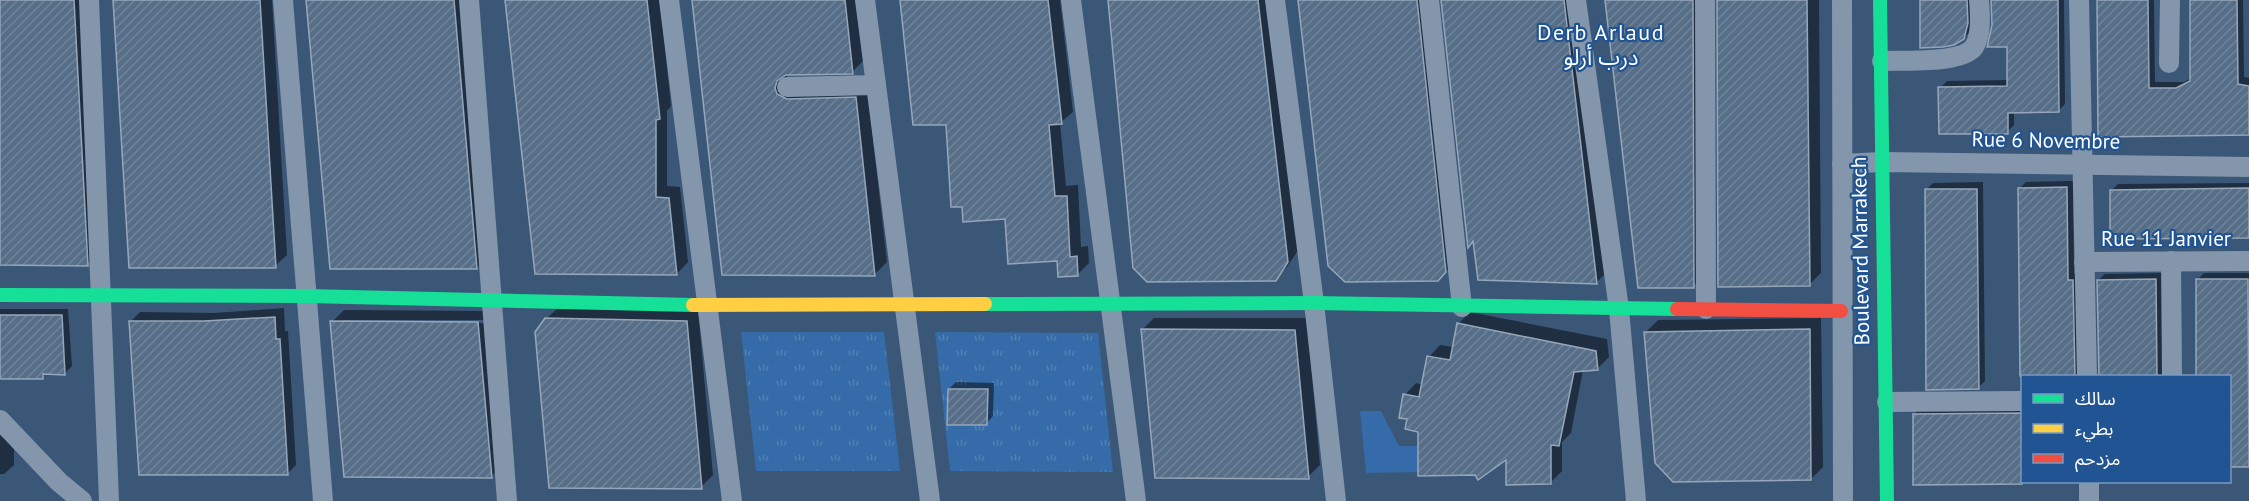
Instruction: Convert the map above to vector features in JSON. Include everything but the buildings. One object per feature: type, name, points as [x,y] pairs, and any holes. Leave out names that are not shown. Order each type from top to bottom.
[{"type":"street","points":[[89,0],[109,501]]},
{"type":"street","points":[[283,0],[323,501]]},
{"type":"street","points":[[469,0],[507,501]]},
{"type":"street","points":[[669,0],[732,501]]},
{"type":"street","points":[[865,0],[930,501]]},
{"type":"street","points":[[1071,0],[1136,501]]},
{"type":"street","points":[[1275,0],[1314,303],[1336,501]]},
{"type":"street","points":[[1429,0],[1462,308]]},
{"type":"street","points":[[1576,0],[1619,309],[1636,501]]},
{"type":"street","points":[[1705,0],[1706,309]]},
{"type":"street","name":"Boulevard Marrakech","points":[[1842,0],[1843,501]]},
{"type":"street","name":"Boulevard Marrakech","points":[[1881,0],[1887,501]]},
{"type":"street","points":[[1882,61],[1951,58],[1968,52],[1973,47],[1978,33],[1979,0]]},
{"type":"street","points":[[2079,0],[2087,375]]},
{"type":"street","points":[[2169,63],[2170,0]]},
{"type":"street","points":[[787,87],[876,85]]},
{"type":"street","name":"Rue 6 Novembre","points":[[1842,164],[1882,162],[2249,167]]},
{"type":"street","points":[[2170,261],[2172,375]]},
{"type":"street","name":"Rue 11 Janvier","points":[[2084,262],[2249,261]]},
{"type":"street","points":[[0,295],[307,296],[707,305],[1314,303],[1462,308],[1841,311]]},
{"type":"street","points":[[1887,402],[2021,401]]},
{"type":"street","points":[[0,420],[59,482],[82,501]]},
{"type":"street","points":[[2089,483],[2089,501]]},
{"type":"green space","points":[[741,332],[884,332],[900,471],[756,471]]},
{"type":"green space","points":[[935,332],[1098,333],[1113,472],[950,471]]},
{"type":"green space","points":[[1360,411],[1381,411],[1399,446],[1418,446],[1418,472],[1366,473]]},
{"type":"traffic: fast","points":[[1880,0],[1887,501]]},
{"type":"traffic: fast","points":[[0,295],[307,296],[693,305]]},
{"type":"traffic: fast","points":[[985,304],[1314,303],[1677,309]]},
{"type":"traffic: slow","points":[[693,305],[985,304]]},
{"type":"traffic: jam","points":[[1677,309],[1841,311]]},
{"type":"district","name":"Derb Arlaud درب أرلو","points":[[1601,44]]}]
